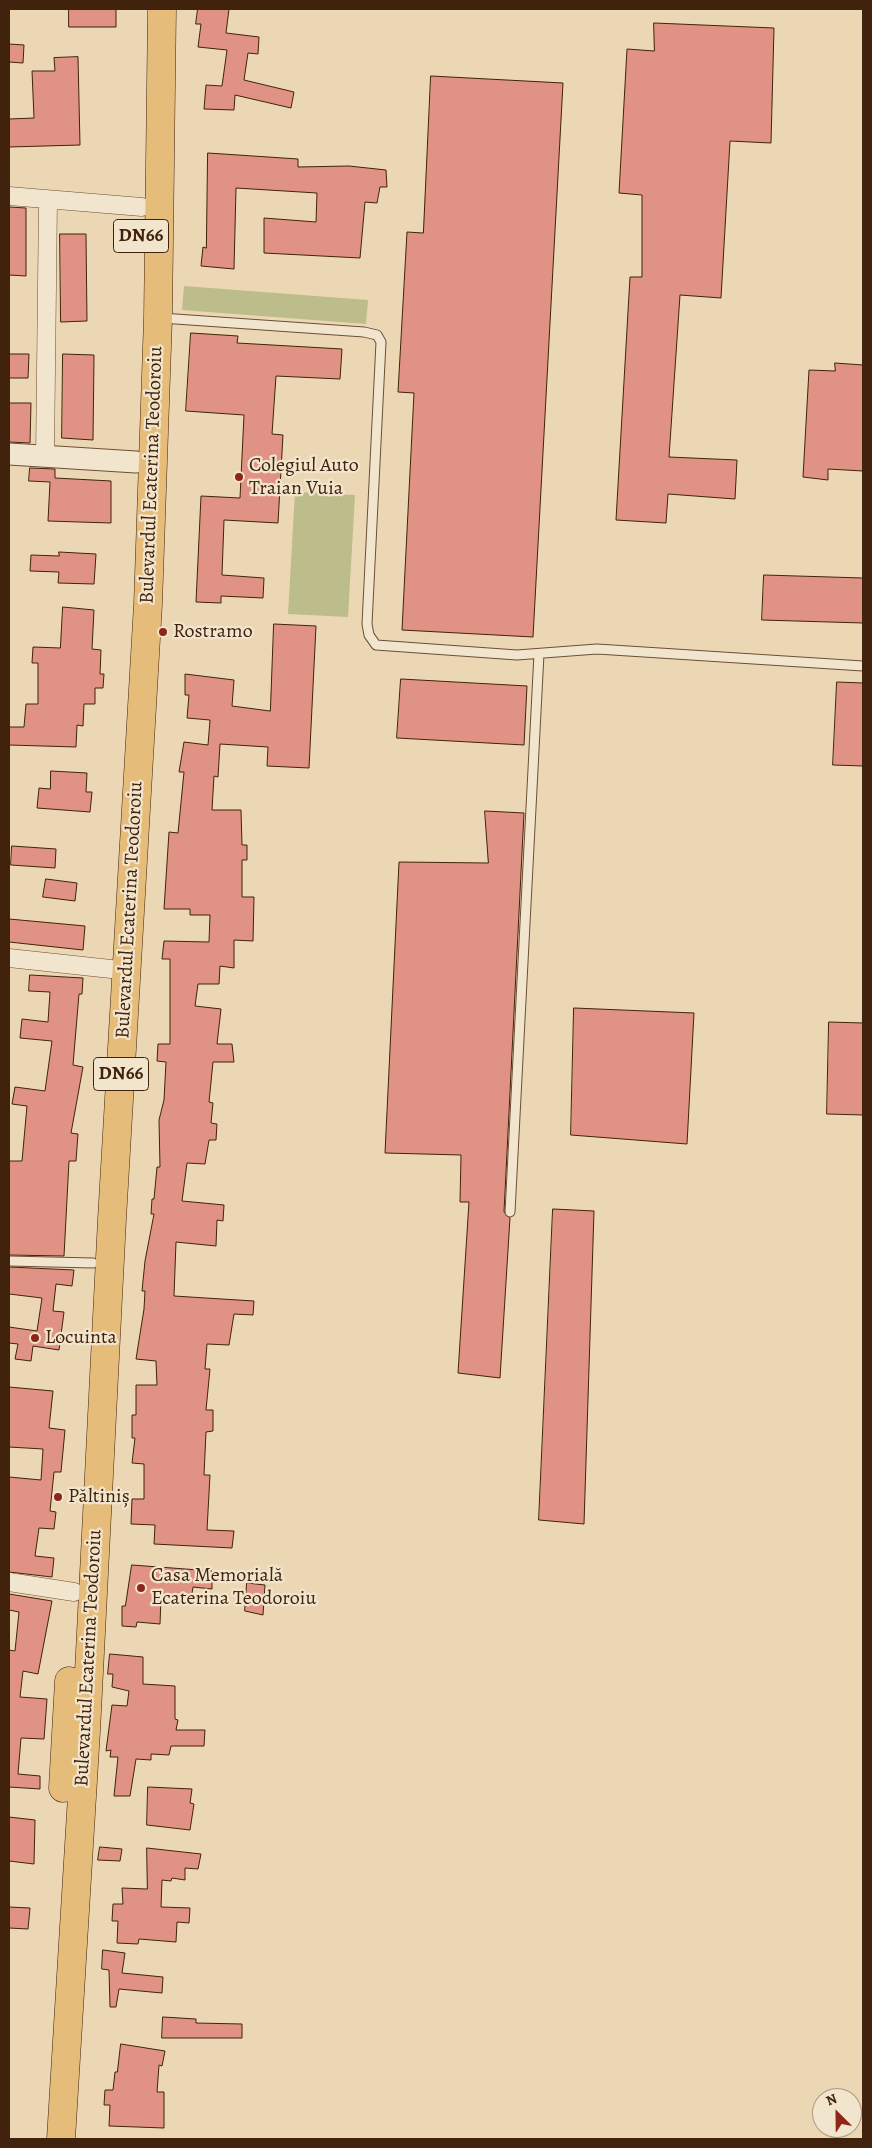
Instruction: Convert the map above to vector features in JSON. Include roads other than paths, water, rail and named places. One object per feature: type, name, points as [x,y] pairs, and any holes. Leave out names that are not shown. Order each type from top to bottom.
[{"type":"main road","name":"Bulevardul Ecaterina Teodoroiu","points":[[144,9],[142,207],[149,317]]},
{"type":"main road","name":"Bulevardul Ecaterina Teodoroiu","points":[[61,2139],[84,1593],[93,1263],[145,463],[162,9]]},
{"type":"main road","name":"Bulevardul Ecaterina Teodoroiu","points":[[43,2139],[84,1593],[148,604],[145,463]]},
{"type":"street","points":[[9,196],[142,207]]},
{"type":"street","points":[[45,456],[48,200]]},
{"type":"street","points":[[9,454],[145,463]]},
{"type":"street","points":[[9,958],[111,969]]},
{"type":"street","points":[[9,1582],[84,1593]]},
{"type":"lane","points":[[149,317],[364,332],[377,335],[382,342],[367,624],[369,635],[376,645],[517,655],[597,648],[863,666]]},
{"type":"lane","points":[[510,1212],[539,654]]},
{"type":"lane","points":[[9,1261],[93,1263]]},
{"type":"place","name":"Colegiul Auto Traian Vuia","points":[[239,477]]},
{"type":"place","name":"Rostramo","points":[[163,632]]},
{"type":"place","name":"Locuinta","points":[[35,1338]]},
{"type":"place","name":"Păltiniș","points":[[58,1497]]},
{"type":"place","name":"Casa Memorială Ecaterina Teodoroiu","points":[[141,1588]]}]
